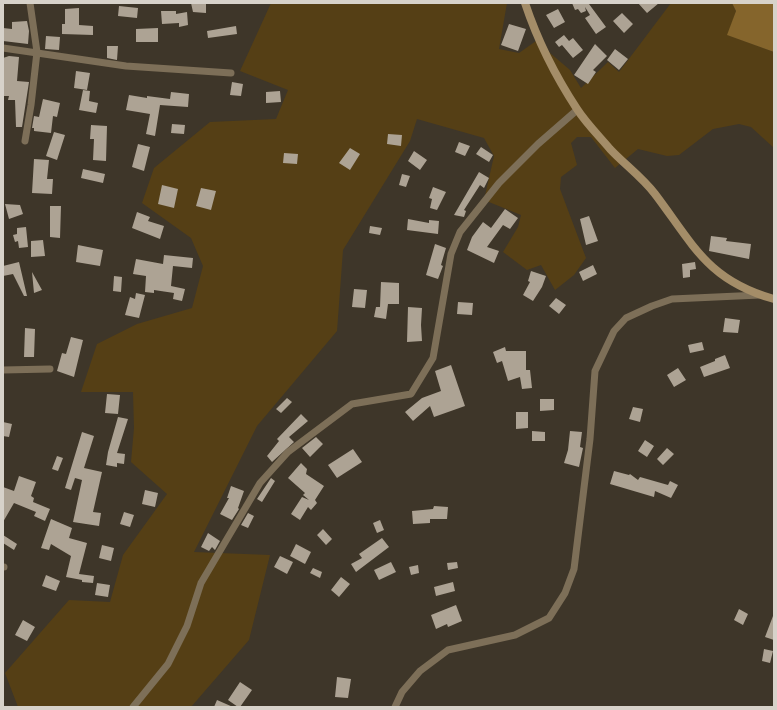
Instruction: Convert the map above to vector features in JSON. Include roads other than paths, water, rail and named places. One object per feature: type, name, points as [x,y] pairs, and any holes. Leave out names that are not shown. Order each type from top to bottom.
[{"type":"street","points":[[25,141],[37,52],[30,3]]},
{"type":"street","points":[[525,3],[553,68],[577,110],[611,149],[654,193],[701,257],[728,280],[760,295],[774,299]]},
{"type":"street","points":[[3,48],[126,66],[231,73]]},
{"type":"street","points":[[133,707],[168,664],[187,626],[201,583],[260,483],[288,452],[352,404],[411,394],[433,358],[451,254],[460,232],[499,183],[538,144],[577,110]]},
{"type":"street","points":[[395,707],[402,692],[420,670],[448,650],[515,635],[549,618],[565,593],[574,569],[590,439],[595,371],[614,331],[626,318],[672,299],[760,295]]},
{"type":"street","points":[[3,370],[50,369]]}]
